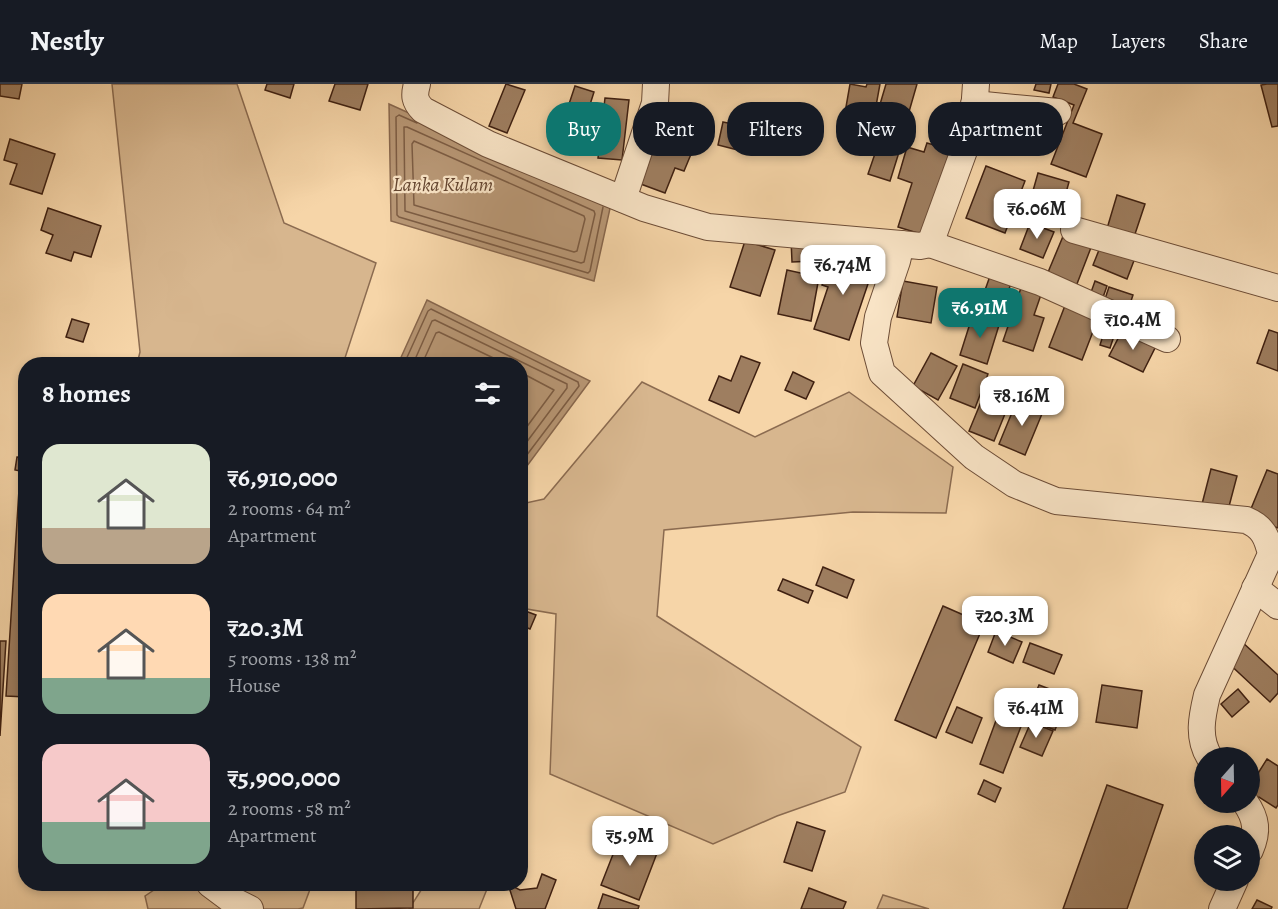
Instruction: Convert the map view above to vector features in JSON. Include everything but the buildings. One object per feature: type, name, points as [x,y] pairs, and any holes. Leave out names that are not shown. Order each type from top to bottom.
[{"type":"street","points":[[417,84],[414,94],[417,104],[423,110],[488,144],[644,208],[708,227],[920,246],[930,244],[1040,282],[1167,339]]},
{"type":"street","points":[[623,199],[655,103],[656,84]]},
{"type":"street","points":[[930,244],[973,126],[975,94],[1012,102]]},
{"type":"street","points":[[1074,230],[1278,288]]},
{"type":"street","points":[[901,244],[878,317],[874,344],[882,373],[974,457],[1014,484],[1056,501],[1246,520],[1257,525],[1267,539],[1271,554],[1207,695],[1201,717],[1202,737],[1206,747]]},
{"type":"street","points":[[1255,588],[1278,606]]},
{"type":"street","points":[[219,891],[250,909]]},
{"type":"street","points":[[1222,909],[1230,891]]},
{"type":"shaded area","points":[[112,84],[237,84],[284,223],[376,263],[345,357],[139,357]]},
{"type":"shaded area","points":[[642,382],[755,437],[849,392],[953,467],[946,513],[853,512],[664,530],[657,616],[861,747],[845,792],[777,816],[713,844],[550,774],[556,614],[528,609],[528,502],[544,499]]},
{"type":"shaded area","points":[[152,891],[309,891],[303,908],[298,909],[148,909],[145,896]]},
{"type":"shaded area","points":[[421,891],[486,891],[479,909],[409,909]]},
{"type":"shaded area","points":[[883,895],[929,909],[877,909]]},
{"type":"water","name":"Lanka Kulam","points":[[389,104],[611,204],[594,281],[391,221]]},
{"type":"water","points":[[427,300],[590,381],[528,465],[528,357],[401,357]]}]
